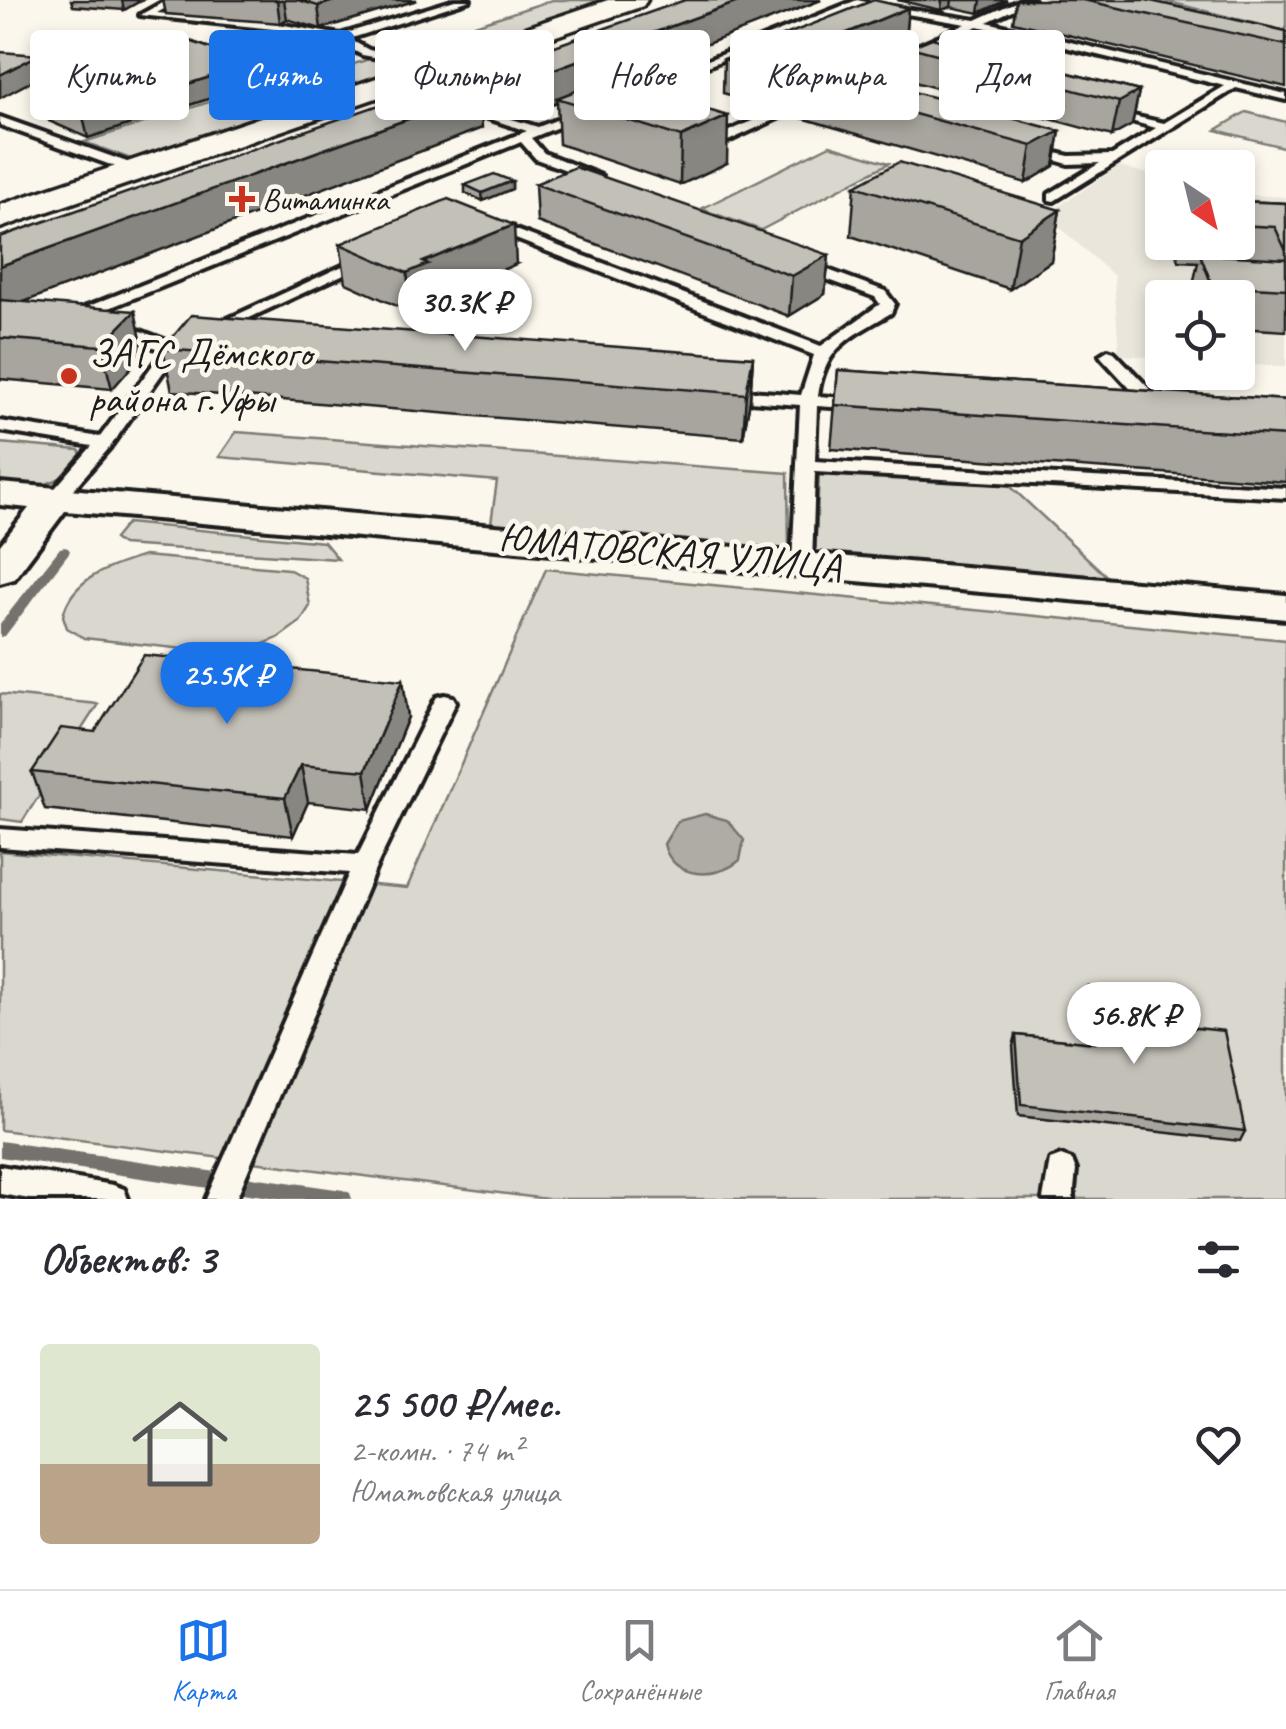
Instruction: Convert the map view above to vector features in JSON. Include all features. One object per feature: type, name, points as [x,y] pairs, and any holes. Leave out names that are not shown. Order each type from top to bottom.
[{"type":"main road","points":[[544,30],[630,0]]},
{"type":"main road","points":[[0,217],[375,89]]},
{"type":"street","name":"ЮМАТОВСКАЯ УЛИЦА","points":[[0,494],[1286,607]]},
{"type":"street","points":[[0,571],[55,499]]},
{"type":"lane","points":[[175,0],[145,15],[295,30]]},
{"type":"lane","points":[[355,33],[465,0]]},
{"type":"lane","points":[[919,49],[1028,0]]},
{"type":"lane","points":[[710,61],[858,1],[977,23],[1286,97]]},
{"type":"lane","points":[[1054,197],[1235,84]]},
{"type":"lane","points":[[1091,107],[1166,127]]},
{"type":"lane","points":[[210,352],[172,348],[84,313],[574,117]]},
{"type":"lane","points":[[484,120],[530,134],[540,156],[611,182]]},
{"type":"lane","points":[[686,126],[724,138],[763,120]]},
{"type":"lane","points":[[5,124],[137,170]]},
{"type":"lane","points":[[1012,144],[1068,160],[1114,159]]},
{"type":"lane","points":[[473,220],[824,353]]},
{"type":"lane","points":[[55,499],[104,443],[172,348],[384,252]]},
{"type":"lane","points":[[794,263],[880,294],[888,304],[886,310],[818,360],[810,401],[802,564]]},
{"type":"lane","points":[[1108,354],[1171,421],[1152,420]]},
{"type":"lane","points":[[713,393],[886,405]]},
{"type":"lane","points":[[0,426],[104,443]]},
{"type":"lane","points":[[806,466],[1286,493]]},
{"type":"lane","points":[[221,1199],[365,865],[445,702]]},
{"type":"lane","points":[[0,838],[365,865]]},
{"type":"lane","points":[[0,1180],[113,1199]]},
{"type":"shaded area","points":[[552,0],[611,0],[520,30],[459,30]]},
{"type":"shaded area","points":[[1161,0],[1286,0],[1286,31]]},
{"type":"shaded area","points":[[375,57],[375,78],[355,85],[355,64]]},
{"type":"shaded area","points":[[209,102],[209,120],[249,120],[131,159],[84,142],[153,120],[189,120],[189,108]]},
{"type":"shaded area","points":[[1246,112],[1286,122],[1286,148],[1216,130]]},
{"type":"shaded area","points":[[830,145],[889,163],[761,230],[701,209]]},
{"type":"shaded area","points":[[1119,166],[1145,173],[1145,260],[1255,260],[1255,195],[1286,197],[1286,367],[1255,365],[1255,280],[1145,280],[1145,357],[1119,355],[1114,276],[1046,215]]},
{"type":"shaded area","points":[[236,432],[788,473],[789,553],[490,530],[497,481],[219,457]]},
{"type":"shaded area","points":[[0,443],[79,450],[85,460],[46,484],[0,485]]},
{"type":"shaded area","points":[[819,474],[1009,485],[1116,585],[815,556]]},
{"type":"shaded area","points":[[127,523],[324,542],[338,559],[122,545],[114,539]]},
{"type":"shaded area","points":[[144,556],[288,569],[305,578],[310,606],[300,622],[278,638],[238,655],[84,638],[67,628],[63,616],[67,603],[83,583],[106,569]]},
{"type":"shaded area","points":[[546,569],[1286,640],[1286,1199],[547,1199],[0,1130],[0,851],[407,888]]},
{"type":"shaded area","points":[[0,694],[98,704],[22,822],[0,819]]},
{"type":"shaded area","points":[[705,814],[727,820],[744,840],[740,860],[730,867],[696,873],[676,864],[664,844],[678,821]]},
{"type":"building","points":[[298,0],[337,0],[318,6]]},
{"type":"building","points":[[685,0],[743,0],[661,30],[600,30]]},
{"type":"building","points":[[874,0],[908,8],[854,30],[798,30]]},
{"type":"building","points":[[1083,0],[1146,0],[1286,31],[1286,45]]},
{"type":"building","points":[[574,39],[574,62],[554,69],[554,46]]},
{"type":"building","points":[[939,40],[939,55],[919,49],[919,43]]},
{"type":"building","points":[[189,41],[209,48],[209,77],[189,84]]},
{"type":"building","points":[[0,52],[30,54],[30,59],[0,75]]},
{"type":"building","points":[[1065,72],[1139,91],[1119,102],[1065,88]]},
{"type":"building","points":[[574,91],[574,103],[557,98]]},
{"type":"building","points":[[919,93],[939,99],[939,120],[1019,120],[1060,131],[1032,146],[919,115]]},
{"type":"building","points":[[375,106],[375,120],[405,120],[0,266],[0,237],[336,120],[355,120],[355,113]]},
{"type":"building","points":[[710,111],[728,116],[681,137],[627,120],[710,120]]},
{"type":"building","points":[[899,162],[1060,210],[1019,237],[855,186]]},
{"type":"building","points":[[575,167],[829,255],[792,276],[535,184]]},
{"type":"building","points":[[494,174],[512,181],[482,193],[465,185]]},
{"type":"building","points":[[448,199],[514,225],[423,262],[428,264],[407,273],[340,244]]},
{"type":"building","points":[[1255,202],[1286,203],[1286,251],[1275,227],[1255,226]]},
{"type":"building","points":[[1286,259],[1286,289],[1255,287],[1255,280],[1210,280],[1202,260]]},
{"type":"building","points":[[0,300],[135,311],[101,346],[0,338]]},
{"type":"building","points":[[191,315],[753,357],[746,394],[163,349]]},
{"type":"building","points":[[838,370],[1286,400],[1286,436],[835,405]]},
{"type":"building","points":[[144,655],[403,680],[365,771],[301,765],[285,798],[32,772],[61,728],[95,732]]},
{"type":"building","points":[[1088,986],[1164,994],[1169,1025],[1224,1031],[1245,1131],[1021,1105],[1016,1035],[1095,1043]]},
{"type":"waterway","points":[[0,633],[64,551]]},
{"type":"waterway","points":[[0,1149],[343,1199]]},
{"type":"place","name":"Витаминка","points":[[242,199]]},
{"type":"place","name":"ЗАГС Дёмского района г.Уфы","points":[[69,376]]}]
